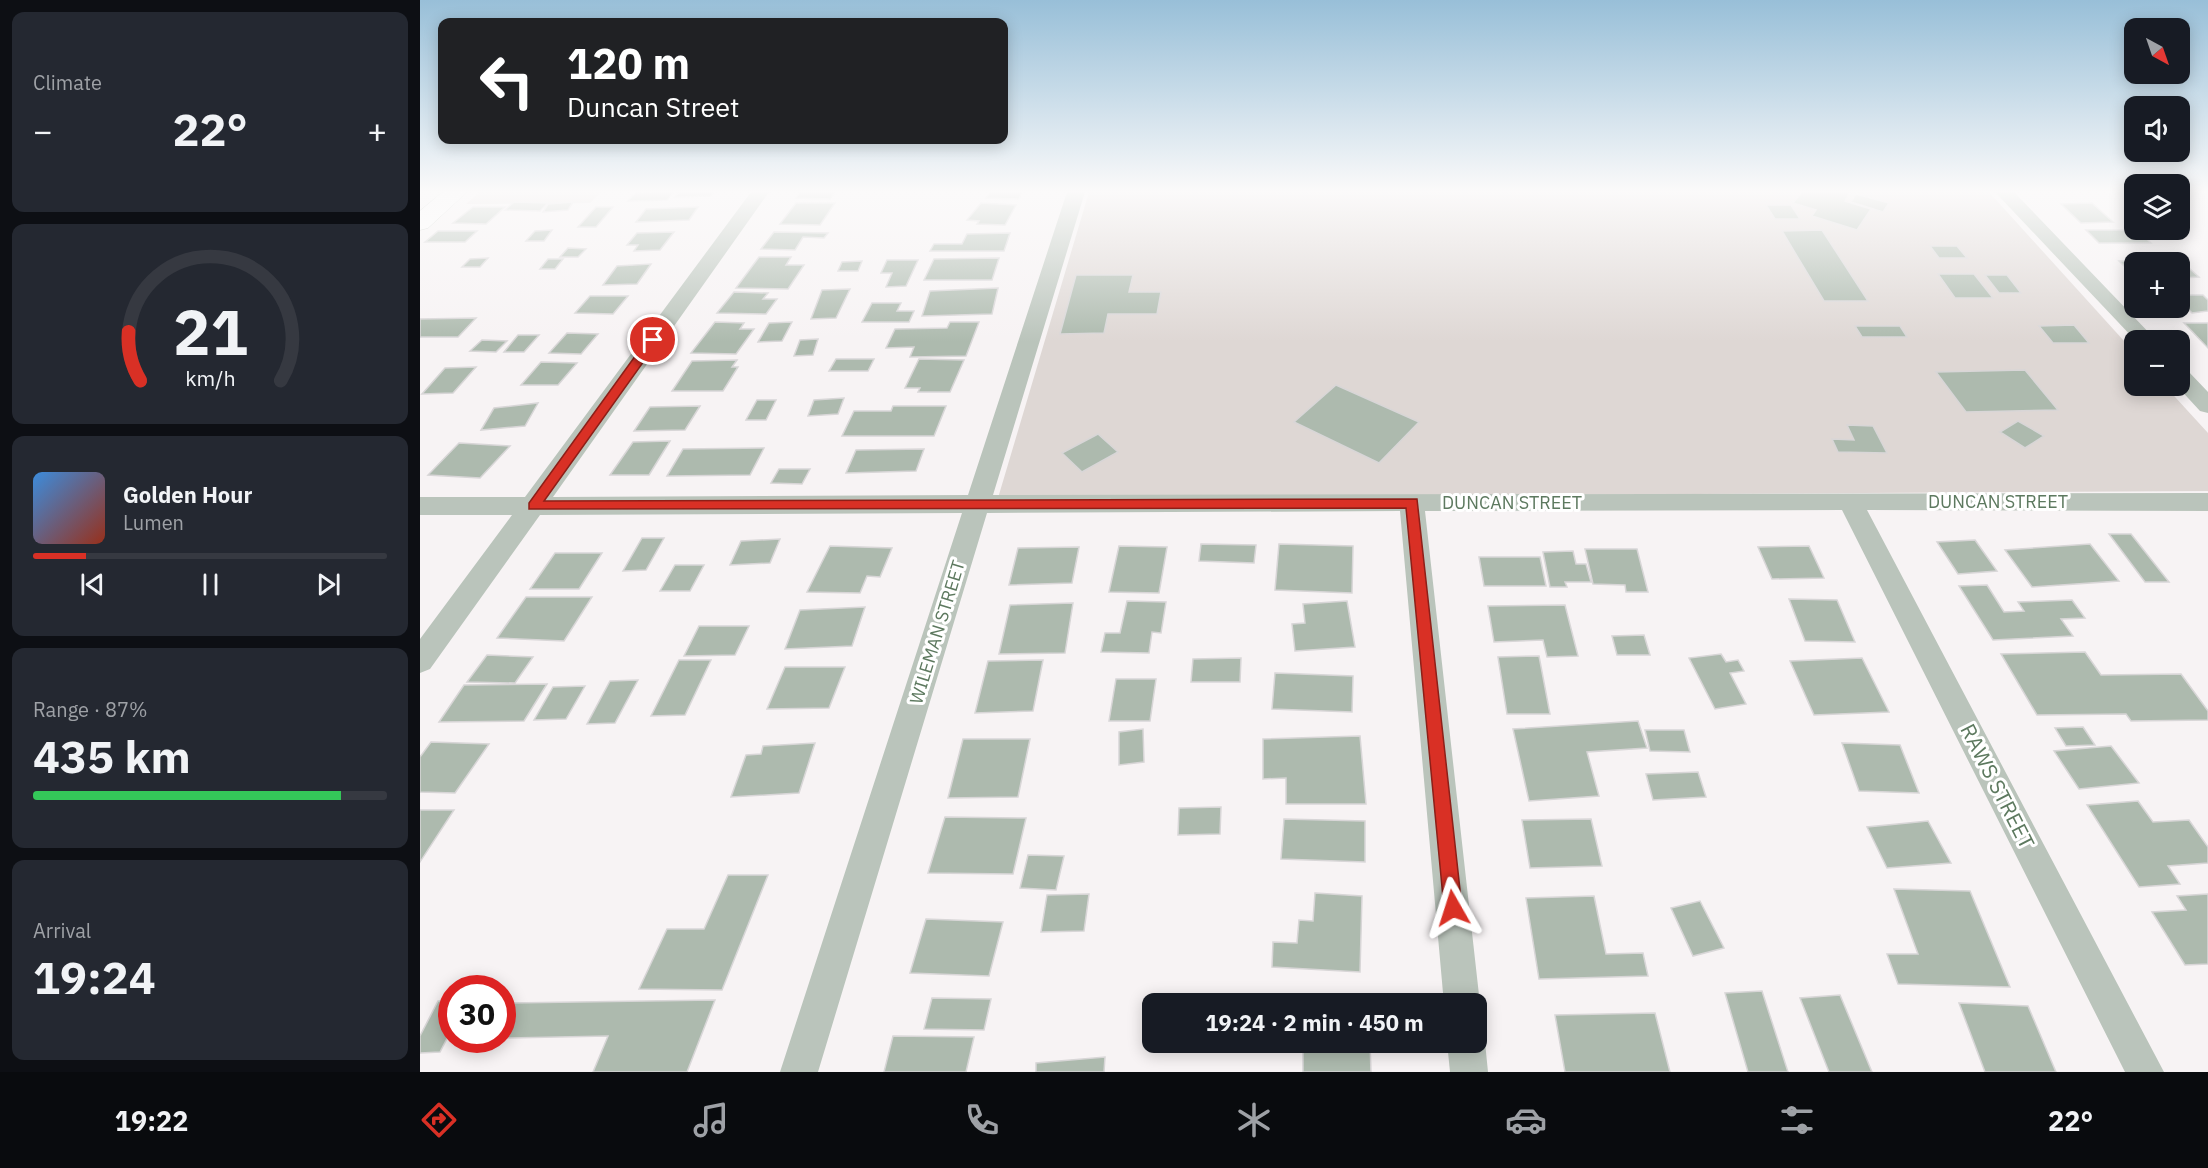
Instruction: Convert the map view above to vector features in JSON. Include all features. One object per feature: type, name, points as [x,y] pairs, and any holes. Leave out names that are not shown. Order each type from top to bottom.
[{"type":"street","points":[[420,661],[724,242]]},
{"type":"street","name":"WILEMAN STREET","points":[[799,1072],[1060,242]]},
{"type":"street","points":[[2052,242],[2136,330]]},
{"type":"street","points":[[2190,387],[2208,406]]},
{"type":"street","name":"RAWS STREET","points":[[1850,501],[2145,1072]]},
{"type":"street","name":"DUNCAN STREET","points":[[420,506],[751,507],[978,502],[2208,502]]},
{"type":"street","points":[[1412,503],[1461,993]]},
{"type":"street","points":[[1467,1053],[1469,1072]]},
{"type":"shaded area","points":[[1074,242],[2034,242],[2124,341],[2124,396],[2174,396],[2208,433],[2208,491],[998,498]]},
{"type":"building","points":[[629,242],[666,242],[660,250],[634,251],[638,245],[627,245]]},
{"type":"building","points":[[766,242],[800,242],[795,250],[761,249]]},
{"type":"building","points":[[963,242],[1007,242],[1004,251],[930,251],[934,244],[962,244]]},
{"type":"building","points":[[1789,242],[1830,242],[1868,301],[1824,301]]},
{"type":"building","points":[[2098,242],[2150,242],[2099,243]]},
{"type":"building","points":[[1930,246],[1957,246],[1967,258],[1939,258]]},
{"type":"building","points":[[568,248],[586,249],[578,257],[560,257]]},
{"type":"building","points":[[759,257],[791,257],[786,265],[804,265],[788,289],[736,288]]},
{"type":"building","points":[[488,258],[480,267],[462,267],[470,259]]},
{"type":"building","points":[[999,258],[992,280],[924,280],[934,259]]},
{"type":"building","points":[[548,259],[563,259],[555,269],[540,269]]},
{"type":"building","points":[[887,260],[918,260],[906,286],[886,287],[892,273],[881,273]]},
{"type":"building","points":[[862,261],[858,271],[838,271],[842,262]]},
{"type":"building","points":[[651,264],[637,284],[603,285],[617,266]]},
{"type":"building","points":[[2190,269],[2199,277],[2190,277]]},
{"type":"building","points":[[1938,274],[1974,274],[1993,298],[1955,298]]},
{"type":"building","points":[[1076,275],[1133,275],[1129,292],[1161,292],[1157,314],[1108,314],[1104,333],[1060,334]]},
{"type":"building","points":[[1985,275],[2007,275],[2021,293],[1999,293]]},
{"type":"building","points":[[998,288],[992,314],[922,316],[930,291]]},
{"type":"building","points":[[850,289],[836,318],[811,319],[822,290]]},
{"type":"building","points":[[734,292],[768,293],[763,299],[777,299],[766,314],[717,313]]},
{"type":"building","points":[[2190,295],[2203,295],[2208,300],[2208,311],[2192,313]]},
{"type":"building","points":[[590,296],[628,296],[613,314],[575,313]]},
{"type":"building","points":[[872,303],[901,303],[897,311],[914,311],[909,322],[862,322]]},
{"type":"building","points":[[476,318],[458,337],[420,337],[420,319]]},
{"type":"building","points":[[715,322],[744,323],[740,329],[754,329],[736,354],[691,353]]},
{"type":"building","points":[[792,322],[782,341],[758,342],[769,323]]},
{"type":"building","points":[[950,322],[979,322],[966,356],[910,357],[914,347],[886,348],[895,329],[947,328]]},
{"type":"building","points":[[2184,323],[2208,323],[2208,348]]},
{"type":"building","points":[[2074,325],[2089,343],[2053,343],[2039,326]]},
{"type":"building","points":[[1855,326],[1900,326],[1907,337],[1862,337]]},
{"type":"building","points":[[567,333],[598,334],[581,354],[549,353]]},
{"type":"building","points":[[518,335],[539,335],[524,352],[504,352]]},
{"type":"building","points":[[818,339],[813,355],[794,356],[800,340]]},
{"type":"building","points":[[482,340],[507,341],[496,352],[470,351]]},
{"type":"building","points":[[836,359],[874,359],[868,371],[829,371]]},
{"type":"building","points":[[919,359],[964,360],[950,392],[918,392],[920,388],[905,388]]},
{"type":"building","points":[[737,360],[732,367],[738,367],[723,391],[672,391],[692,361]]},
{"type":"building","points":[[541,362],[577,363],[558,385],[521,385]]},
{"type":"building","points":[[476,367],[453,393],[422,394],[445,368]]},
{"type":"building","points":[[2025,370],[2058,410],[1966,412],[1936,372]]},
{"type":"building","points":[[1336,385],[1419,422],[1379,463],[1294,422]]},
{"type":"building","points":[[844,398],[838,414],[808,416],[814,400]]},
{"type":"building","points":[[757,400],[776,400],[766,420],[746,420]]},
{"type":"building","points":[[538,403],[525,426],[481,430],[494,408]]},
{"type":"building","points":[[700,406],[685,430],[634,431],[650,407]]},
{"type":"building","points":[[893,406],[946,406],[934,436],[842,436],[854,411],[891,411]]},
{"type":"building","points":[[2018,421],[2044,436],[2025,448],[2000,432]]},
{"type":"building","points":[[1847,425],[1873,426],[1887,453],[1838,452],[1832,439],[1854,440]]},
{"type":"building","points":[[1098,434],[1118,452],[1082,472],[1062,453]]},
{"type":"building","points":[[670,441],[649,475],[610,475],[633,442]]},
{"type":"building","points":[[459,443],[510,446],[480,478],[428,475]]},
{"type":"building","points":[[764,448],[750,475],[667,476],[683,449]]},
{"type":"building","points":[[924,449],[916,471],[846,473],[856,450]]},
{"type":"building","points":[[779,469],[810,469],[802,484],[771,483]]},
{"type":"building","points":[[2109,534],[2131,534],[2169,582],[2145,582]]},
{"type":"building","points":[[642,538],[664,538],[646,570],[623,571]]},
{"type":"building","points":[[780,539],[770,563],[730,565],[741,541]]},
{"type":"building","points":[[1975,540],[1997,571],[1958,574],[1937,542]]},
{"type":"building","points":[[1201,544],[1256,545],[1254,563],[1199,561]]},
{"type":"building","points":[[1279,544],[1353,546],[1352,593],[1275,590]]},
{"type":"building","points":[[2090,544],[2119,581],[2032,587],[2005,550]]},
{"type":"building","points":[[830,546],[892,548],[880,577],[867,576],[860,593],[807,592]]},
{"type":"building","points":[[1119,546],[1167,547],[1159,593],[1109,592]]},
{"type":"building","points":[[1809,546],[1824,578],[1772,579],[1758,547]]},
{"type":"building","points":[[1079,547],[1072,583],[1009,585],[1018,548]]},
{"type":"building","points":[[1585,549],[1637,549],[1648,592],[1626,592],[1625,585],[1593,584]]},
{"type":"building","points":[[1573,551],[1576,564],[1586,564],[1591,582],[1565,582],[1567,587],[1550,587],[1543,552]]},
{"type":"building","points":[[555,553],[602,553],[579,589],[530,589]]},
{"type":"building","points":[[1479,557],[1540,557],[1546,586],[1484,586]]},
{"type":"building","points":[[675,565],[704,565],[690,591],[660,591]]},
{"type":"building","points":[[1987,585],[2004,612],[2024,611],[2018,602],[2072,600],[2085,618],[2061,619],[2073,636],[1993,640],[1959,586]]},
{"type":"building","points":[[526,597],[592,597],[564,641],[497,638]]},
{"type":"building","points":[[1789,599],[1837,600],[1855,642],[1805,641]]},
{"type":"building","points":[[1127,601],[1166,602],[1161,633],[1152,632],[1149,653],[1101,652],[1105,633],[1120,633]]},
{"type":"building","points":[[1347,601],[1355,647],[1295,651],[1292,624],[1305,623],[1303,604]]},
{"type":"building","points":[[1073,603],[1065,653],[999,654],[1010,605]]},
{"type":"building","points":[[1565,605],[1578,656],[1547,657],[1543,640],[1494,642],[1488,606]]},
{"type":"building","points":[[865,607],[852,646],[785,649],[800,610]]},
{"type":"building","points":[[699,626],[749,626],[735,655],[684,656]]},
{"type":"building","points":[[1644,635],[1650,655],[1617,655],[1612,636]]},
{"type":"building","points":[[2085,652],[2101,675],[2181,674],[2208,711],[2208,720],[2131,721],[2126,714],[2037,715],[2001,654]]},
{"type":"building","points":[[1721,654],[1726,662],[1738,660],[1744,671],[1730,673],[1746,704],[1715,709],[1689,658]]},
{"type":"building","points":[[487,655],[533,657],[515,683],[467,682]]},
{"type":"building","points":[[1539,656],[1550,714],[1507,714],[1498,657]]},
{"type":"building","points":[[1241,658],[1240,682],[1191,682],[1193,659]]},
{"type":"building","points":[[1862,658],[1889,712],[1814,715],[1790,661]]},
{"type":"building","points":[[679,660],[711,660],[685,715],[651,716]]},
{"type":"building","points":[[1043,660],[1033,711],[975,713],[988,661]]},
{"type":"building","points":[[785,667],[845,667],[829,708],[767,709]]},
{"type":"building","points":[[1275,673],[1353,676],[1352,712],[1272,709]]},
{"type":"building","points":[[1116,679],[1156,679],[1150,721],[1109,721]]},
{"type":"building","points":[[638,680],[615,723],[587,724],[610,681]]},
{"type":"building","points":[[547,684],[524,721],[439,722],[464,685]]},
{"type":"building","points":[[585,686],[566,719],[534,720],[553,687]]},
{"type":"building","points":[[1638,721],[1647,748],[1587,752],[1599,796],[1529,801],[1513,729]]},
{"type":"building","points":[[2083,727],[2095,745],[2066,746],[2055,728]]},
{"type":"building","points":[[1143,729],[1144,762],[1119,765],[1119,732]]},
{"type":"building","points":[[1645,730],[1684,730],[1690,752],[1650,751]]},
{"type":"building","points":[[1360,736],[1366,804],[1286,804],[1286,778],[1263,779],[1263,739]]},
{"type":"building","points":[[963,739],[1030,739],[1018,797],[948,798]]},
{"type":"building","points":[[431,742],[489,744],[455,793],[420,792],[420,757]]},
{"type":"building","points":[[815,743],[799,793],[731,797],[746,755],[761,754],[763,746]]},
{"type":"building","points":[[1842,743],[1900,745],[1919,793],[1859,791]]},
{"type":"building","points":[[2111,746],[2139,783],[2079,789],[2054,751]]},
{"type":"building","points":[[1698,772],[1706,797],[1653,800],[1646,774]]},
{"type":"building","points":[[2138,801],[2153,822],[2189,820],[2208,847],[2208,863],[2168,866],[2180,884],[2139,887],[2087,805]]},
{"type":"building","points":[[1221,807],[1220,834],[1178,835],[1179,808]]},
{"type":"building","points":[[420,810],[454,810],[420,862]]},
{"type":"building","points":[[945,817],[1026,818],[1013,874],[928,873]]},
{"type":"building","points":[[1284,819],[1365,821],[1365,862],[1281,859]]},
{"type":"building","points":[[1591,819],[1602,866],[1530,868],[1522,820]]},
{"type":"building","points":[[1928,821],[1951,863],[1887,868],[1867,827]]},
{"type":"building","points":[[1028,855],[1064,856],[1056,890],[1020,888]]},
{"type":"building","points":[[728,875],[768,875],[722,990],[639,989],[667,929],[704,929]]},
{"type":"building","points":[[1894,889],[1970,891],[2010,987],[1898,984],[1887,954],[1918,954]]},
{"type":"building","points":[[1315,893],[1362,896],[1360,972],[1272,967],[1273,942],[1297,943],[1299,920],[1313,921]]},
{"type":"building","points":[[1089,894],[1084,931],[1041,932],[1047,895]]},
{"type":"building","points":[[2208,894],[2208,964],[2185,965],[2152,912],[2186,910],[2177,896]]},
{"type":"building","points":[[1594,896],[1606,954],[1643,953],[1648,976],[1539,979],[1526,898]]},
{"type":"building","points":[[1700,901],[1724,948],[1693,956],[1671,908]]},
{"type":"building","points":[[926,919],[1003,922],[989,976],[910,973]]},
{"type":"building","points":[[1762,991],[1788,1072],[1748,1072],[1725,993]]},
{"type":"building","points":[[1840,995],[1872,1072],[1829,1072],[1800,998]]},
{"type":"building","points":[[932,998],[991,999],[984,1030],[924,1029]]},
{"type":"building","points":[[715,1000],[687,1072],[593,1072],[608,1036],[516,1038],[516,1003]]},
{"type":"building","points":[[438,1001],[438,1052],[420,1053],[420,1036]]},
{"type":"building","points":[[1959,1003],[2028,1006],[2056,1072],[1985,1072]]},
{"type":"building","points":[[1655,1013],[1670,1072],[1565,1072],[1555,1015]]},
{"type":"building","points":[[893,1036],[974,1037],[966,1072],[884,1072]]},
{"type":"building","points":[[1303,1053],[1370,1053],[1371,1072],[1303,1072]]},
{"type":"building","points":[[1105,1057],[1104,1072],[1036,1072],[1036,1063]]},
{"type":"route","points":[[653,340],[533,506],[751,507],[978,502],[1412,503],[1453,908]]}]
